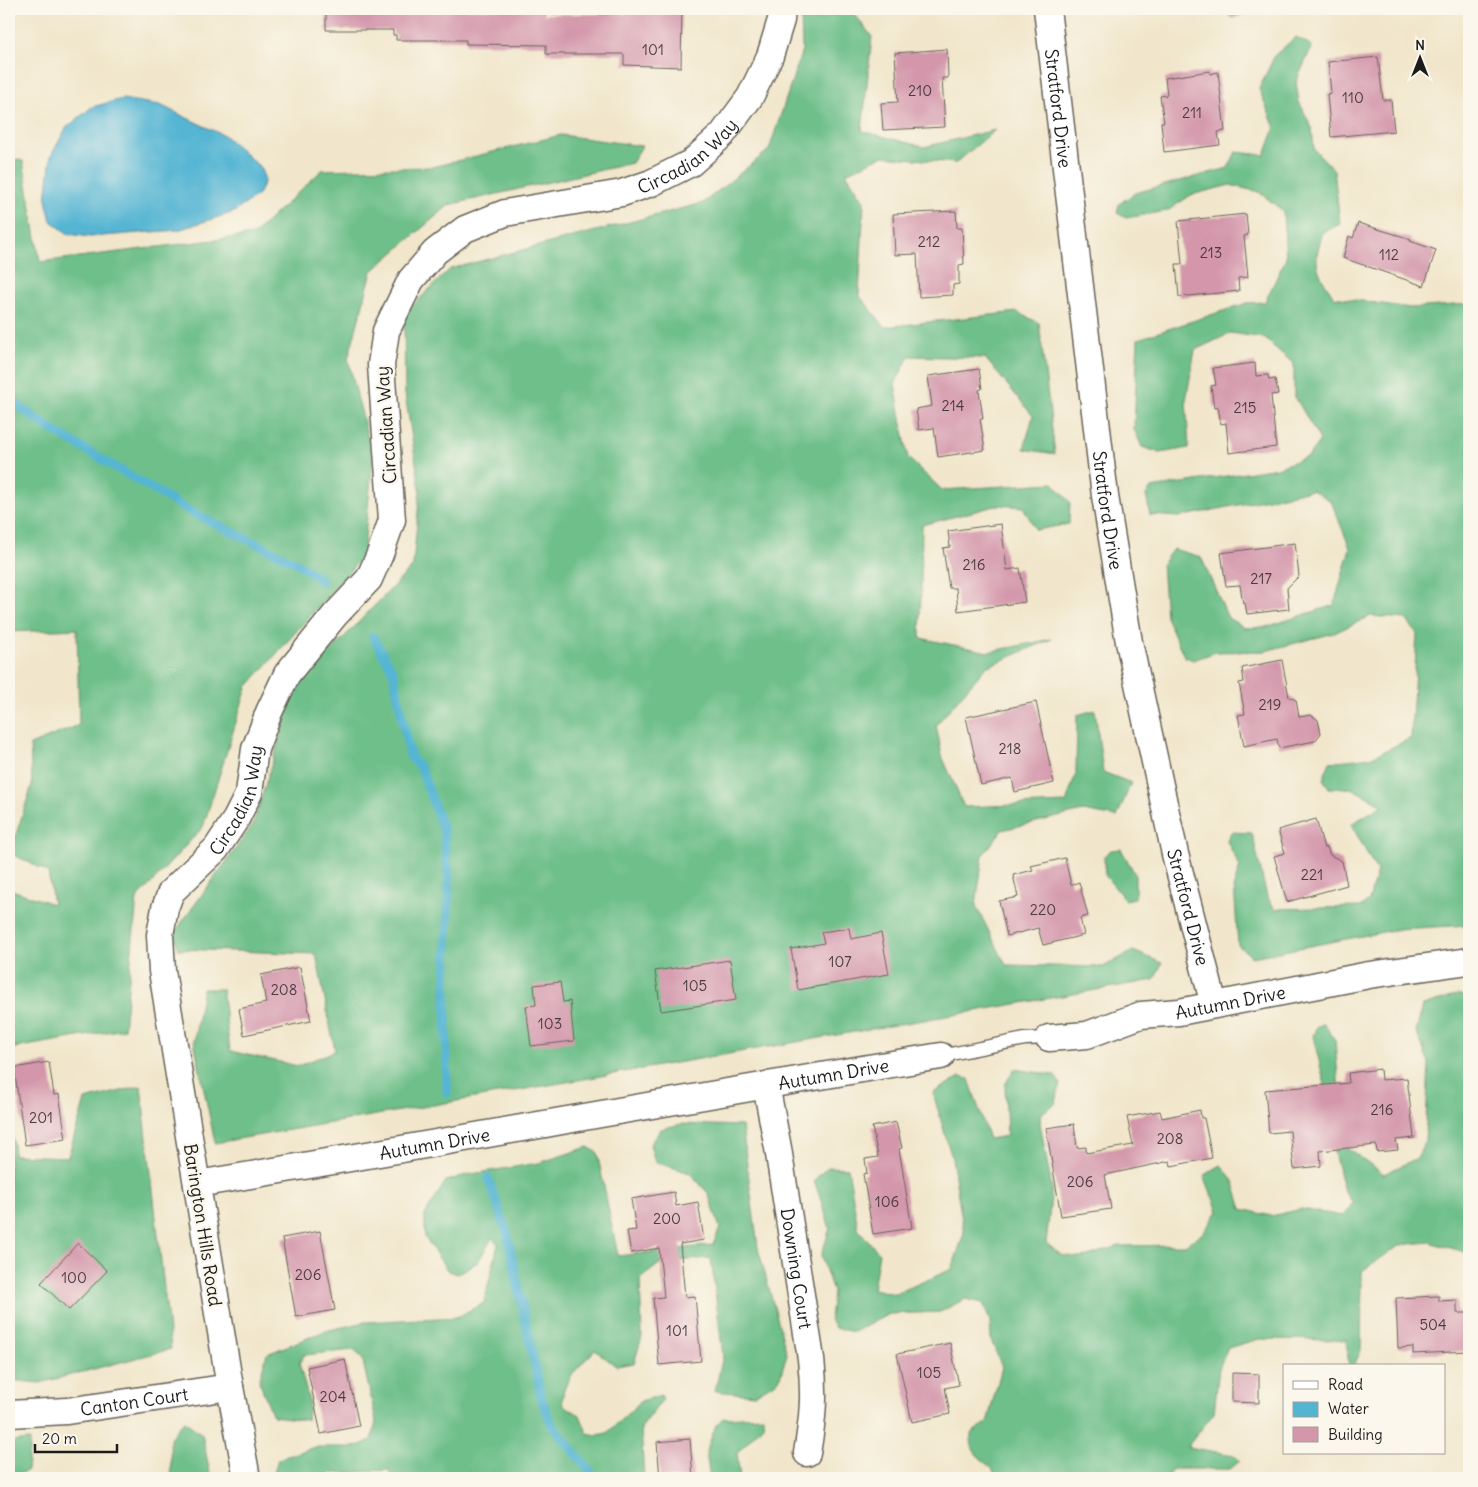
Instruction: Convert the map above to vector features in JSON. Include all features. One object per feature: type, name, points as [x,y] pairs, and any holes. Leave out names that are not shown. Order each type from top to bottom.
[{"type":"street","name":"Circadian Way","points":[[162,971],[160,935],[165,908],[171,892],[216,849],[236,819],[249,793],[255,749],[269,712],[287,674],[335,615],[369,579],[380,554],[392,520],[380,365],[386,331],[411,280],[435,252],[465,228],[505,213],[622,193],[652,183],[691,163],[722,135],[750,97],[770,56],[782,20],[782,9]]},
{"type":"street","name":"Stratford Drive","points":[[1047,9],[1105,496],[1129,642],[1175,854],[1214,1005]]},
{"type":"street","name":"Autumn Drive","points":[[1049,1038],[1087,1035],[1141,1015],[1179,1012],[1369,975],[1469,961]]},
{"type":"street","name":"Barington Hills Road","points":[[162,971],[230,1387],[247,1478]]},
{"type":"street","name":"Autumn Drive","points":[[197,1184],[766,1084],[941,1056]]},
{"type":"street","name":"Downing Court","points":[[766,1084],[778,1148],[811,1359],[814,1388],[813,1415],[807,1452]]},
{"type":"street","name":"Canton Court","points":[[9,1414],[67,1411],[230,1387]]},
{"type":"lane","name":"Autumn Drive","points":[[941,1056],[1025,1039],[1049,1038]]},
{"type":"green space","points":[[801,9],[851,9],[872,37],[862,131],[924,147],[995,130],[956,163],[882,156],[846,173],[864,201],[859,295],[885,327],[1017,312],[1039,323],[1055,454],[1024,449],[1033,416],[985,358],[909,356],[895,384],[908,458],[942,490],[1053,483],[1070,502],[1069,524],[1036,530],[1023,507],[999,505],[922,525],[920,638],[988,652],[1052,639],[986,667],[936,725],[942,756],[964,807],[1066,803],[1076,773],[1077,715],[1095,710],[1103,772],[1131,783],[1117,817],[1083,811],[1002,830],[983,855],[976,906],[1006,965],[1103,967],[1133,951],[1162,963],[1154,980],[215,1143],[194,1041],[203,989],[222,989],[230,1051],[298,1066],[335,1051],[316,954],[178,949],[174,933],[253,825],[295,688],[413,566],[420,489],[405,394],[404,314],[450,269],[703,203],[769,150],[802,51]]},
{"type":"green space","points":[[1225,9],[1258,9],[1232,18],[1224,11]]},
{"type":"green space","points":[[1296,37],[1312,46],[1296,82],[1299,102],[1312,128],[1314,149],[1334,170],[1340,224],[1323,233],[1317,260],[1320,273],[1328,288],[1334,297],[1410,308],[1469,304],[1469,925],[1399,929],[1252,957],[1238,945],[1234,885],[1240,867],[1227,841],[1231,832],[1252,833],[1267,897],[1275,909],[1361,907],[1369,901],[1377,871],[1351,824],[1383,805],[1351,788],[1329,788],[1323,779],[1330,762],[1372,757],[1411,738],[1417,634],[1406,619],[1371,616],[1334,633],[1265,651],[1216,652],[1193,660],[1184,656],[1166,617],[1162,564],[1173,549],[1201,557],[1228,618],[1245,628],[1266,627],[1334,605],[1350,548],[1331,501],[1312,490],[1179,517],[1150,515],[1146,495],[1151,488],[1277,468],[1309,456],[1320,440],[1294,395],[1294,364],[1264,338],[1231,333],[1195,350],[1186,400],[1189,448],[1160,453],[1142,447],[1134,429],[1138,339],[1247,303],[1265,302],[1286,258],[1283,211],[1259,192],[1230,185],[1191,195],[1167,211],[1126,218],[1117,213],[1119,204],[1135,193],[1228,168],[1236,152],[1265,155],[1275,128],[1259,89],[1275,55]]},
{"type":"green space","points":[[561,135],[642,146],[632,163],[449,205],[372,271],[348,359],[373,459],[363,556],[247,687],[203,827],[137,899],[124,1029],[9,1049],[9,889],[53,904],[48,872],[10,853],[32,785],[30,745],[79,725],[77,629],[9,632],[9,158],[23,161],[40,262],[253,235],[322,170],[432,167]]},
{"type":"green space","points":[[1121,849],[1135,874],[1135,898],[1125,900],[1105,875],[1104,856],[1111,850]]},
{"type":"green space","points":[[1457,995],[1469,998],[1469,1253],[1429,1242],[1400,1245],[1362,1271],[1361,1350],[1355,1364],[1349,1364],[1346,1340],[1259,1339],[1228,1348],[1219,1368],[1214,1413],[1187,1447],[1234,1455],[1240,1461],[1230,1469],[1172,1469],[1167,1478],[996,1478],[990,1466],[973,1450],[971,1443],[971,1433],[987,1423],[1002,1367],[991,1340],[990,1321],[983,1303],[965,1299],[940,1312],[889,1314],[854,1332],[835,1328],[830,1320],[833,1291],[821,1256],[830,1228],[814,1180],[828,1167],[848,1168],[858,1229],[879,1253],[873,1289],[895,1294],[952,1269],[964,1233],[952,1158],[933,1093],[960,1077],[969,1079],[989,1139],[1007,1136],[1005,1085],[1014,1069],[1054,1075],[1060,1083],[1056,1103],[1042,1113],[1040,1123],[1052,1189],[1046,1243],[1061,1255],[1081,1258],[1119,1246],[1185,1245],[1203,1233],[1218,1211],[1204,1175],[1221,1165],[1233,1180],[1242,1209],[1271,1216],[1302,1209],[1343,1216],[1353,1203],[1343,1188],[1334,1152],[1339,1125],[1324,1081],[1313,1036],[1316,1028],[1324,1023],[1335,1040],[1343,1145],[1384,1174],[1417,1158],[1425,1142],[1429,1063],[1416,1031],[1423,1006]]},
{"type":"green space","points":[[141,1086],[171,1349],[40,1383],[9,1380],[9,1097],[14,1155],[68,1157],[85,1100]]},
{"type":"green space","points":[[681,1124],[742,1126],[758,1248],[787,1354],[779,1380],[754,1395],[715,1391],[723,1356],[711,1258],[662,1262],[640,1279],[642,1337],[634,1363],[616,1366],[595,1350],[572,1375],[564,1389],[563,1397],[563,1405],[580,1415],[587,1433],[597,1435],[607,1433],[641,1401],[661,1395],[663,1399],[641,1428],[644,1478],[392,1478],[389,1470],[273,1477],[278,1459],[315,1447],[355,1447],[372,1440],[376,1421],[362,1357],[353,1350],[304,1355],[299,1363],[309,1401],[307,1420],[273,1416],[259,1381],[267,1354],[325,1331],[365,1322],[457,1317],[484,1303],[498,1244],[492,1238],[478,1262],[457,1274],[447,1270],[425,1237],[425,1215],[446,1181],[466,1175],[539,1163],[588,1147],[597,1152],[618,1256],[713,1245],[720,1228],[708,1193],[690,1173],[655,1162],[650,1144],[661,1129]]},
{"type":"green space","points":[[764,1416],[763,1425],[737,1453],[740,1478],[710,1478],[706,1452],[716,1425],[723,1418]]},
{"type":"green space","points":[[184,1421],[202,1434],[211,1478],[171,1478],[170,1438]]},
{"type":"green space","points":[[30,1440],[27,1471],[9,1477],[9,1442]]},
{"type":"water","points":[[122,99],[160,105],[225,136],[260,167],[265,180],[258,195],[234,212],[178,230],[90,237],[68,234],[51,221],[46,200],[51,156],[66,128],[92,107]]},
{"type":"building","points":[[326,9],[513,9],[544,10],[544,14],[626,14],[626,9],[682,9],[681,67],[624,65],[624,54],[546,54],[546,45],[466,44],[466,40],[396,40],[393,30],[326,30]]},
{"type":"building","points":[[947,49],[948,78],[942,78],[945,127],[883,130],[881,103],[898,102],[895,53]]},
{"type":"building","points":[[1378,57],[1383,100],[1391,100],[1394,131],[1331,137],[1327,94],[1331,93],[1328,62]]},
{"type":"building","points":[[1210,71],[1210,74],[1218,72],[1225,131],[1218,132],[1220,145],[1164,152],[1161,122],[1164,122],[1160,96],[1167,95],[1165,78]]},
{"type":"building","points":[[956,211],[957,228],[962,228],[964,264],[959,265],[959,284],[953,285],[953,295],[919,297],[917,254],[895,255],[893,214]]},
{"type":"building","points":[[1246,214],[1248,235],[1244,236],[1248,277],[1238,278],[1239,291],[1179,297],[1176,264],[1182,264],[1178,221]]},
{"type":"building","points":[[1358,223],[1411,239],[1410,241],[1436,250],[1424,286],[1343,258],[1349,236],[1353,238]]},
{"type":"building","points":[[1255,363],[1256,376],[1268,375],[1269,380],[1275,379],[1278,394],[1271,395],[1276,447],[1229,453],[1226,423],[1221,424],[1218,407],[1214,408],[1211,386],[1216,385],[1213,368]]},
{"type":"building","points":[[979,369],[982,389],[979,390],[983,419],[980,419],[985,450],[938,457],[934,428],[919,430],[916,409],[932,406],[928,376]]},
{"type":"building","points":[[1001,524],[1007,570],[1020,568],[1025,602],[958,611],[956,588],[949,588],[943,548],[950,547],[948,531]]},
{"type":"building","points":[[1295,543],[1299,576],[1287,588],[1289,609],[1247,614],[1245,603],[1243,604],[1240,585],[1226,586],[1221,553]]},
{"type":"building","points":[[1282,660],[1289,697],[1296,700],[1299,717],[1311,715],[1318,720],[1321,733],[1315,741],[1279,748],[1277,739],[1244,746],[1238,715],[1245,714],[1239,683],[1244,682],[1242,668]]},
{"type":"building","points":[[1036,702],[1054,783],[1015,792],[1012,778],[981,785],[966,717]]},
{"type":"building","points":[[1316,819],[1324,848],[1327,847],[1330,855],[1342,861],[1347,885],[1287,902],[1274,856],[1285,853],[1278,830]]},
{"type":"building","points":[[1065,858],[1071,885],[1079,882],[1088,916],[1080,918],[1084,935],[1043,945],[1038,928],[1007,936],[999,901],[1018,897],[1013,875],[1033,870],[1031,866]]},
{"type":"building","points":[[849,928],[851,939],[881,933],[889,974],[798,990],[791,949],[824,943],[821,932]]},
{"type":"building","points":[[730,960],[736,1000],[661,1011],[655,971]]},
{"type":"building","points":[[300,967],[311,1021],[244,1035],[239,1009],[266,1003],[261,975]]},
{"type":"building","points":[[560,982],[563,1002],[570,1001],[574,1041],[531,1046],[526,1006],[536,1005],[534,985]]},
{"type":"building","points":[[49,1062],[54,1095],[59,1094],[66,1139],[25,1145],[14,1068]]},
{"type":"building","points":[[1380,1069],[1381,1080],[1407,1078],[1414,1138],[1396,1140],[1398,1150],[1377,1152],[1376,1145],[1320,1151],[1321,1166],[1294,1169],[1290,1131],[1269,1133],[1265,1090],[1349,1083],[1348,1073]]},
{"type":"building","points":[[1200,1110],[1201,1118],[1204,1118],[1212,1158],[1171,1166],[1170,1161],[1105,1175],[1111,1209],[1061,1216],[1046,1128],[1074,1124],[1077,1148],[1086,1147],[1086,1153],[1133,1145],[1127,1117],[1160,1111],[1162,1118]]},
{"type":"building","points":[[896,1122],[902,1148],[899,1149],[912,1228],[873,1234],[863,1174],[867,1173],[865,1159],[878,1157],[872,1127]]},
{"type":"building","points":[[674,1192],[676,1206],[698,1202],[704,1240],[680,1244],[685,1297],[695,1296],[701,1361],[659,1365],[653,1298],[664,1297],[659,1248],[631,1253],[627,1231],[636,1230],[631,1199]]},
{"type":"building","points":[[320,1231],[335,1310],[296,1317],[282,1238]]},
{"type":"building","points":[[78,1243],[107,1271],[69,1310],[41,1283]]},
{"type":"building","points":[[1439,1296],[1439,1301],[1457,1300],[1457,1313],[1468,1313],[1469,1351],[1413,1354],[1413,1347],[1398,1348],[1396,1298]]},
{"type":"building","points":[[950,1343],[959,1385],[945,1388],[950,1414],[912,1422],[897,1354]]},
{"type":"building","points":[[345,1359],[359,1426],[321,1434],[307,1367]]},
{"type":"building","points":[[1232,1373],[1259,1374],[1259,1403],[1232,1402]]},
{"type":"building","points":[[690,1439],[693,1478],[660,1478],[657,1442]]},
{"type":"waterway","points":[[9,399],[49,428],[191,512],[299,564],[322,581]]},
{"type":"waterway","points":[[373,637],[393,671],[410,756],[421,769],[443,830],[449,880],[446,986],[447,1093]]},
{"type":"waterway","points":[[488,1178],[507,1233],[542,1400],[552,1425],[596,1478]]}]
